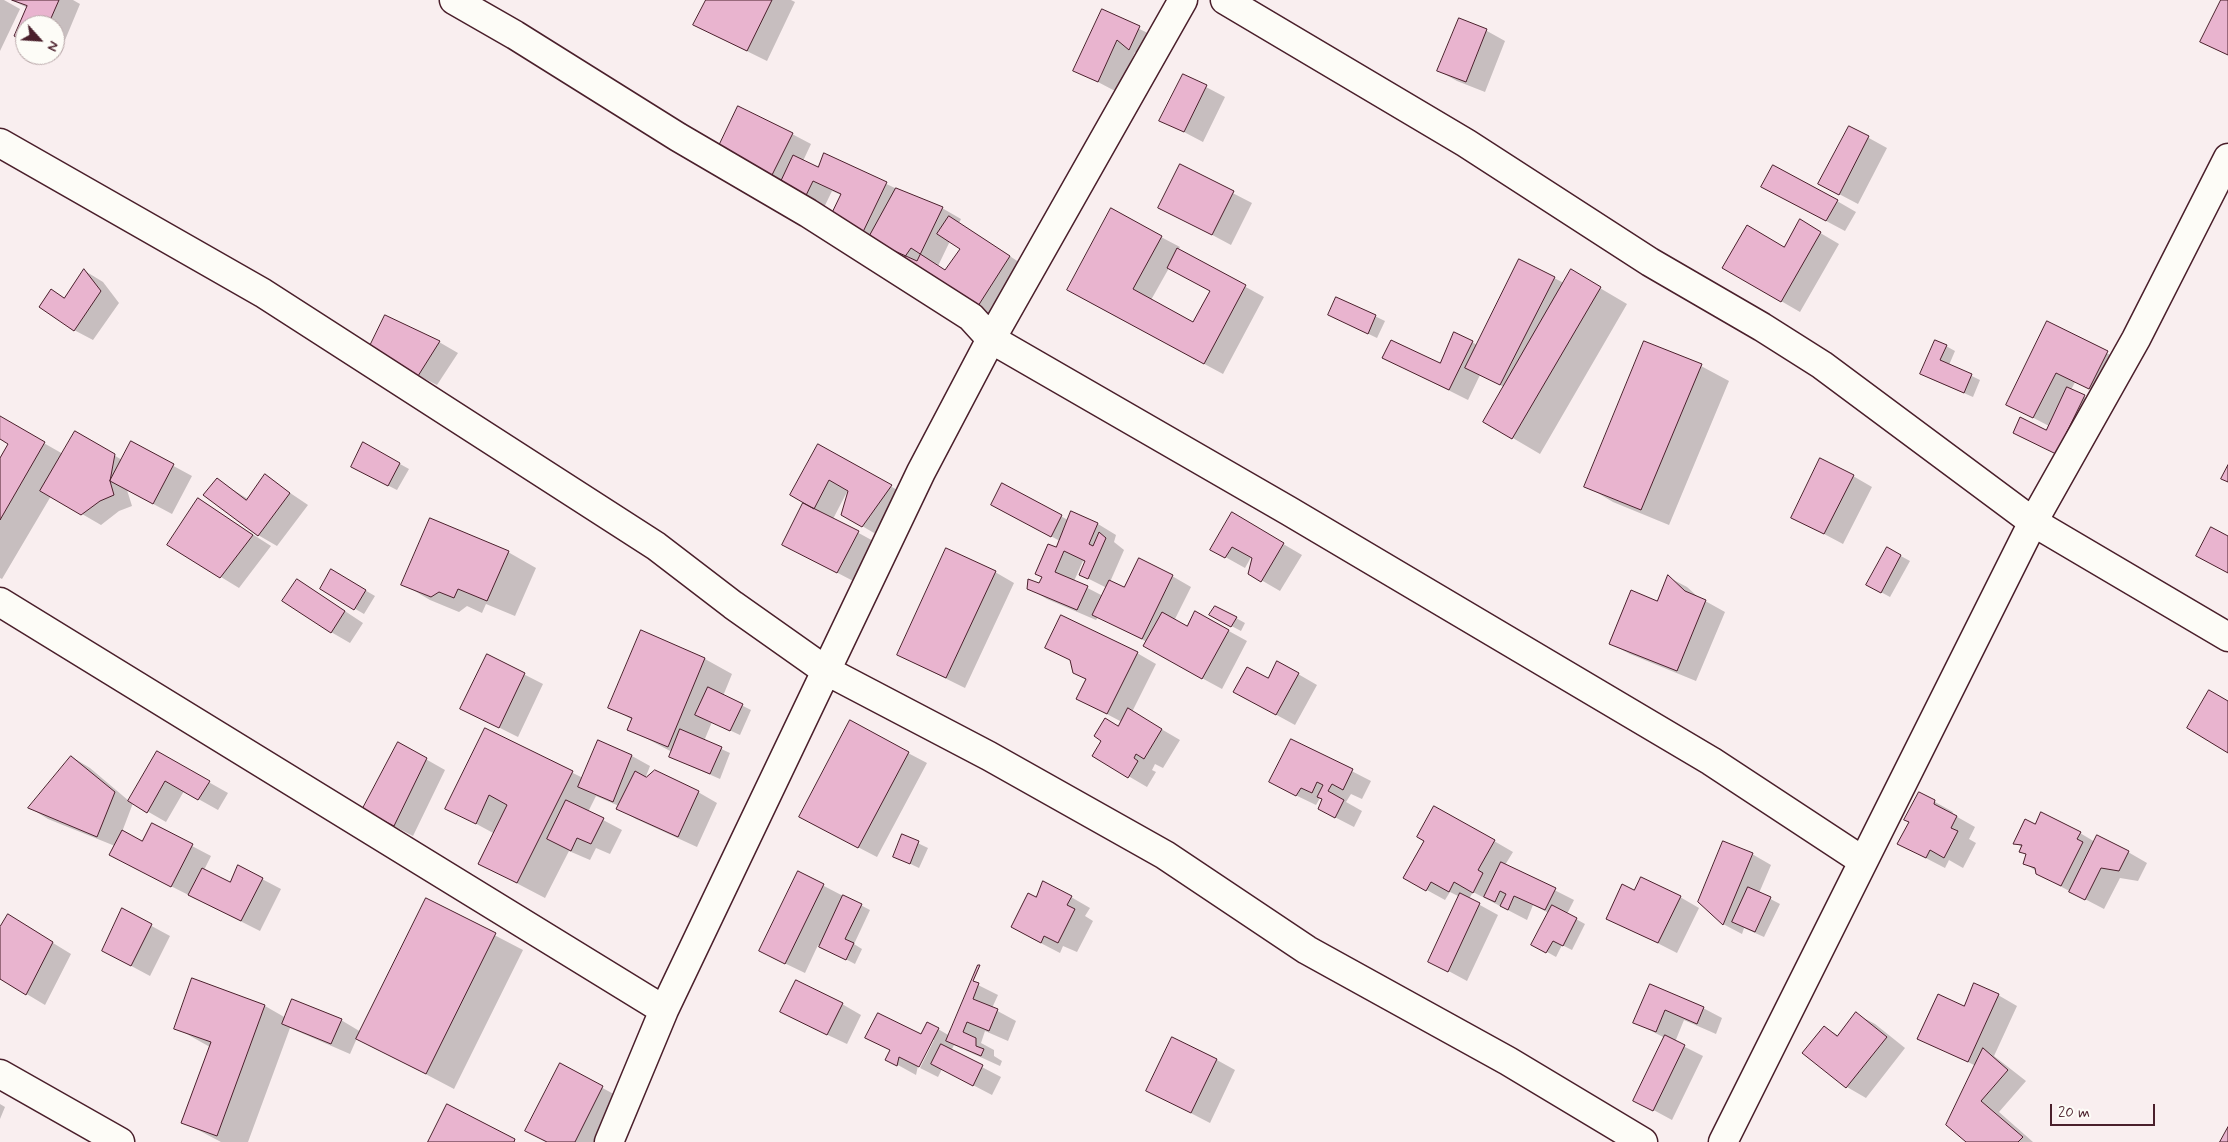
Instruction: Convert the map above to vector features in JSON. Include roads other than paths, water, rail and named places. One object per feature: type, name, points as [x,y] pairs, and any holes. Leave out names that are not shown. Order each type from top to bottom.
[{"type":"street","points":[[454,0],[515,34],[678,137],[808,213],[971,317],[991,339],[1306,521],[1694,751],[1862,861]]},
{"type":"street","points":[[608,1142],[664,1010],[921,472],[991,339],[1183,0]]},
{"type":"street","points":[[1225,0],[1466,143],[1650,262],[1762,327],[1822,365],[2033,522],[2228,637]]},
{"type":"street","points":[[0,143],[263,293],[656,546],[732,605],[825,670],[988,756],[1164,855],[1307,950],[1508,1061],[1643,1142]]},
{"type":"street","points":[[1723,1142],[2033,522],[2136,339],[2228,159]]},
{"type":"street","points":[[0,602],[664,1010]]},
{"type":"street","points":[[0,1074],[120,1142]]}]
